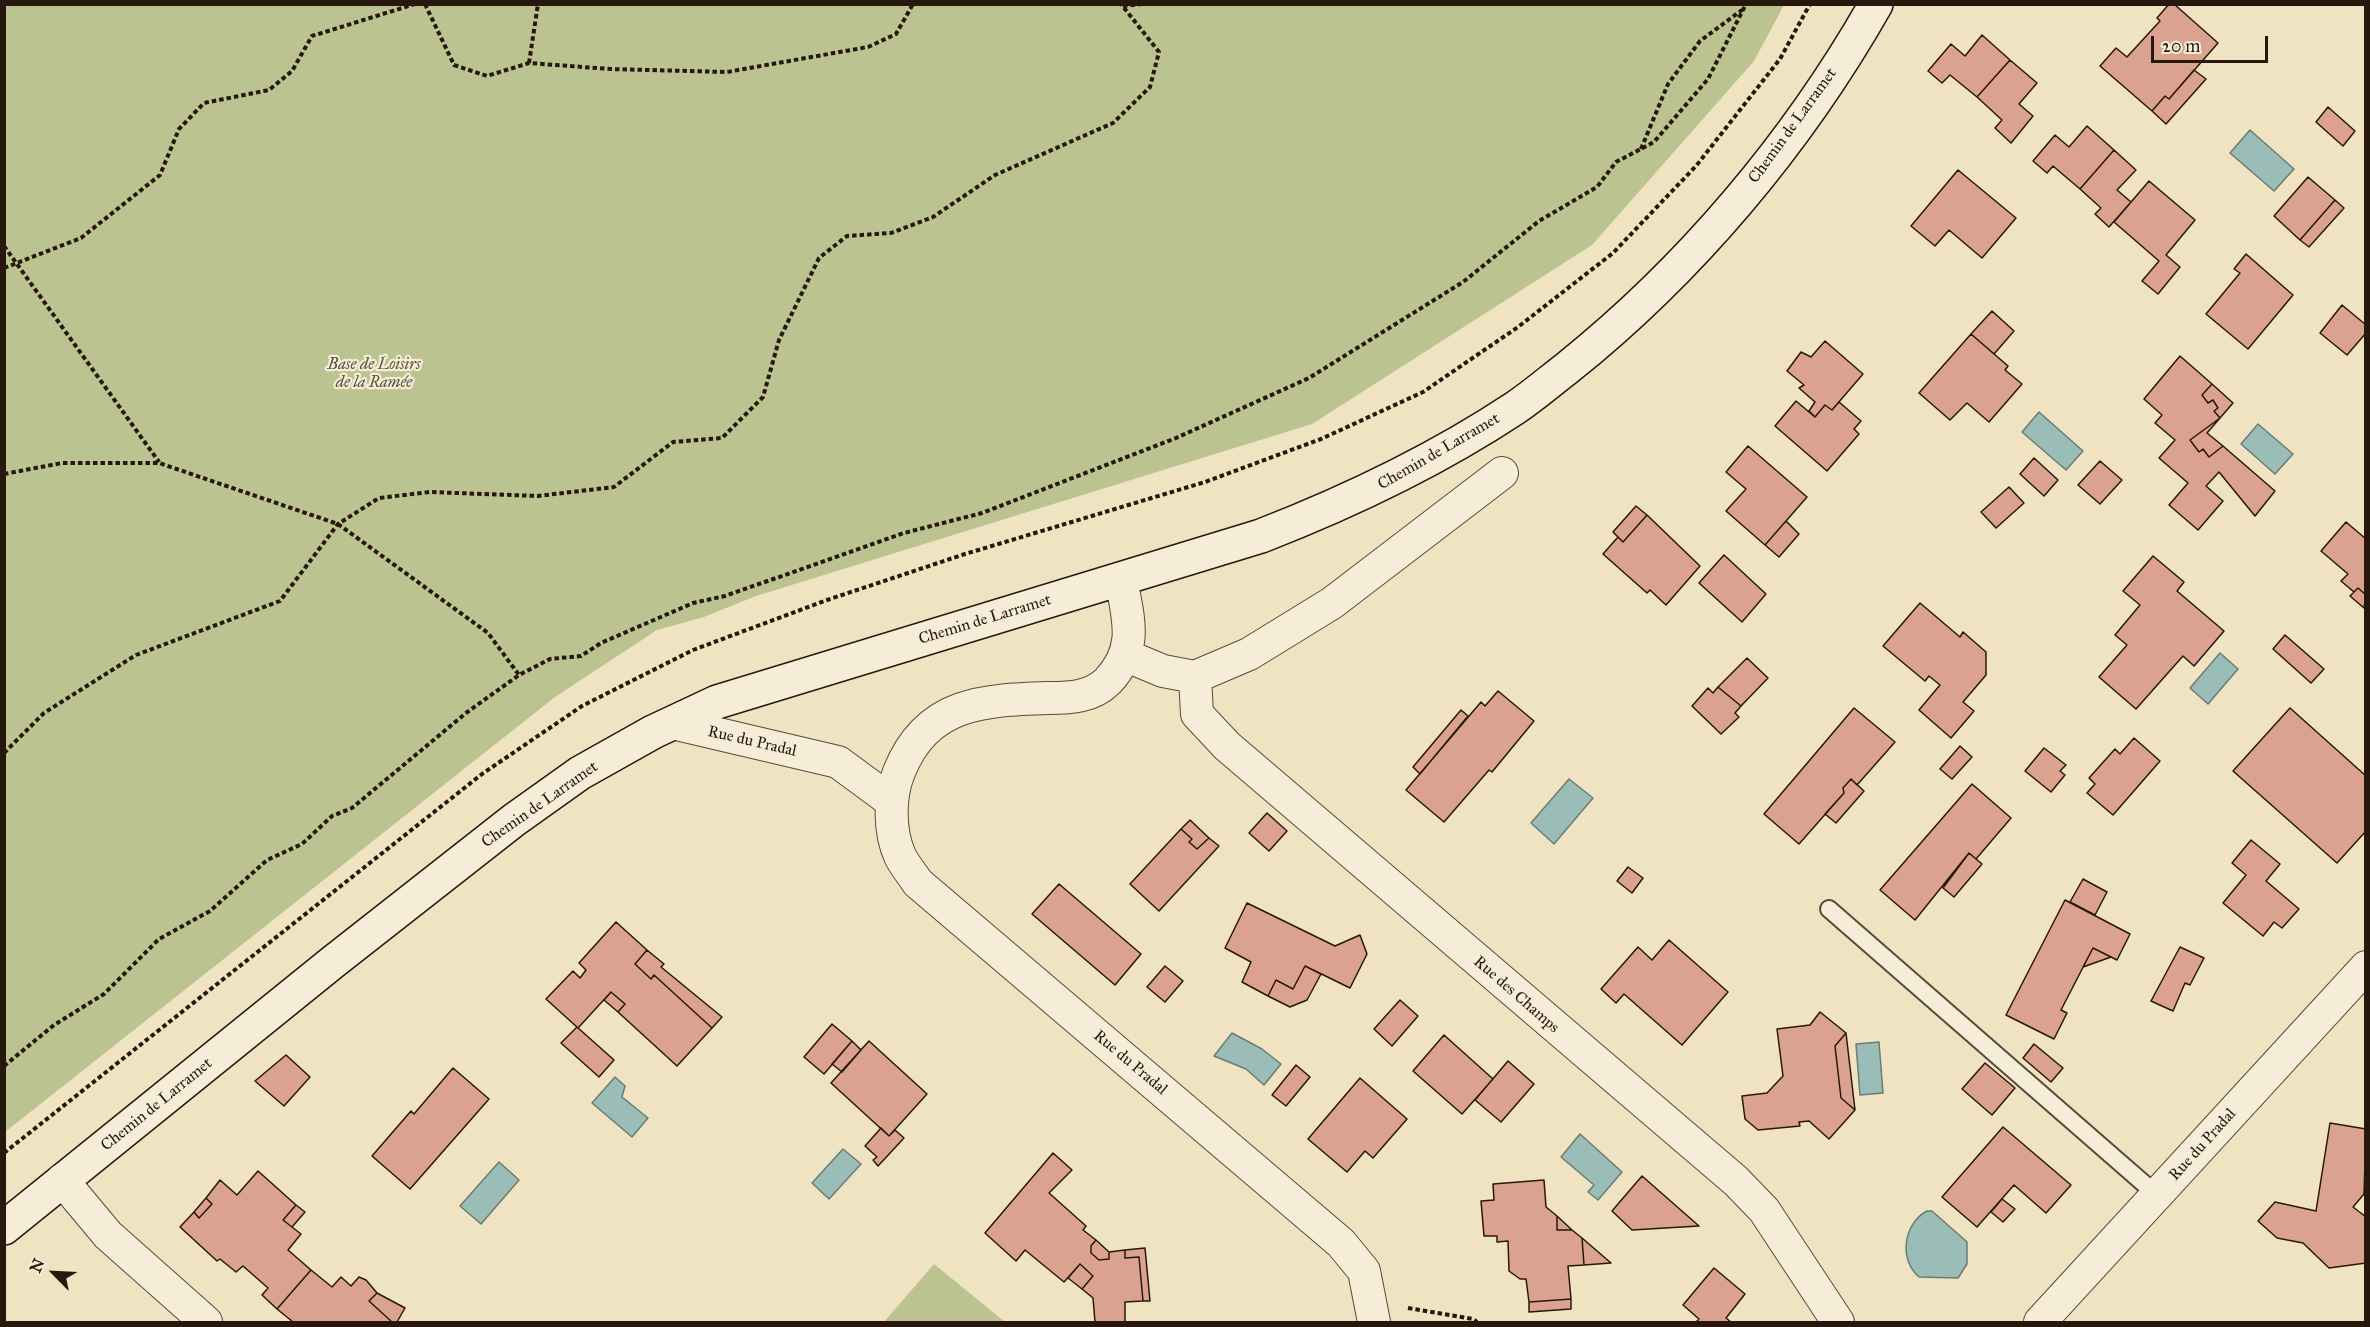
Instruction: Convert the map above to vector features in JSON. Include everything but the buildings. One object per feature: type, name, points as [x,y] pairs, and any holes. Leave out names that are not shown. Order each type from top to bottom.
[{"type":"main road","name":"Chemin de Larramet","points":[[4,1228],[333,962],[514,820],[580,773],[672,723],[717,702],[1261,536],[1333,508],[1432,460],[1518,406],[1611,333],[1684,262],[1748,188],[1818,96],[1876,4]]},
{"type":"main road","name":"Chemin de Larramet","points":[[4,1222],[52,1188]]},
{"type":"street","points":[[1121,579],[1130,624],[1127,656],[1163,671],[1196,677],[1249,654],[1332,603],[1502,473]]},
{"type":"street","name":"Rue du Pradal","points":[[1127,656],[1107,682],[1089,694],[1071,698],[994,700],[969,704],[946,715],[926,729],[912,747],[894,783],[891,801],[893,826],[900,856],[918,883],[1341,1243],[1364,1271],[1373,1312]]},
{"type":"street","name":"Rue des Champs","points":[[1196,677],[1197,714],[1227,746],[1736,1181],[1764,1209],[1838,1323]]},
{"type":"street","name":"Rue du Pradal","points":[[672,723],[838,762],[891,801]]},
{"type":"street","name":"Rue du Pradal","points":[[2040,1323],[2366,967]]},
{"type":"street","points":[[52,1188],[206,1323]]},
{"type":"lane","points":[[1829,909],[2157,1195]]},
{"type":"path","points":[[4,268],[81,238],[160,175],[179,129],[204,103],[269,90],[292,71],[312,36],[415,4]]},
{"type":"path","points":[[425,4],[454,65],[487,76],[529,63],[610,69],[727,72],[868,47],[896,34],[913,4]]},
{"type":"path","points":[[529,63],[538,4]]},
{"type":"path","points":[[1122,5],[1143,4]]},
{"type":"path","points":[[4,1066],[54,1025],[104,994],[159,939],[210,911],[267,860],[302,844],[332,816],[352,808],[466,713],[519,675],[550,659],[581,656],[601,643],[693,603],[725,596],[904,533],[982,513],[1176,438],[1309,378],[1463,282],[1539,221],[1597,187],[1616,162],[1654,142],[1708,80],[1746,4]]},
{"type":"path","points":[[4,1153],[482,774],[582,706],[693,650],[805,608],[965,554],[1205,482],[1321,438],[1423,392],[1518,327],[1613,253],[1703,157],[1780,59],[1810,4]]},
{"type":"path","points":[[4,753],[44,713],[136,655],[280,601],[338,524],[379,498],[430,492],[538,496],[614,486],[673,442],[722,438],[763,397],[779,340],[819,258],[847,236],[891,233],[933,217],[995,175],[1113,123],[1150,87],[1159,52],[1122,5]]},
{"type":"path","points":[[1641,149],[1668,84],[1700,41],[1743,10]]},
{"type":"path","points":[[4,246],[159,463]]},
{"type":"path","points":[[4,474],[62,463],[159,463],[338,524],[488,633],[519,675]]},
{"type":"path","points":[[1373,1312],[1473,1319],[1477,1323]]},
{"type":"green space","name":"Base de Loisirs de la Ramée","points":[[5,4],[1784,5],[1754,61],[1592,245],[1312,424],[756,596],[704,617],[657,630],[555,697],[5,1132]]},
{"type":"green space","points":[[934,1264],[1005,1322],[884,1322]]},
{"type":"water","points":[[2250,130],[2294,169],[2274,191],[2230,153]]},
{"type":"water","points":[[2039,412],[2083,451],[2066,470],[2022,432]]},
{"type":"water","points":[[2258,424],[2293,454],[2275,474],[2241,444]]},
{"type":"water","points":[[2220,653],[2238,669],[2208,704],[2190,688]]},
{"type":"water","points":[[1569,779],[1593,798],[1554,844],[1531,823]]},
{"type":"water","points":[[1232,1033],[1262,1049],[1281,1064],[1264,1085],[1246,1069],[1214,1056]]},
{"type":"water","points":[[1879,1042],[1883,1093],[1860,1095],[1856,1044]]},
{"type":"water","points":[[615,1077],[625,1086],[622,1097],[648,1118],[632,1137],[592,1103]]},
{"type":"water","points":[[1580,1134],[1622,1172],[1598,1200],[1588,1192],[1594,1185],[1561,1157]]},
{"type":"water","points":[[843,1149],[861,1164],[829,1199],[812,1183]]},
{"type":"water","points":[[499,1162],[519,1180],[481,1224],[460,1206]]},
{"type":"water","points":[[1927,1211],[1932,1211],[1967,1242],[1967,1264],[1958,1278],[1919,1277],[1908,1261],[1906,1242],[1909,1232],[1919,1217]]}]
